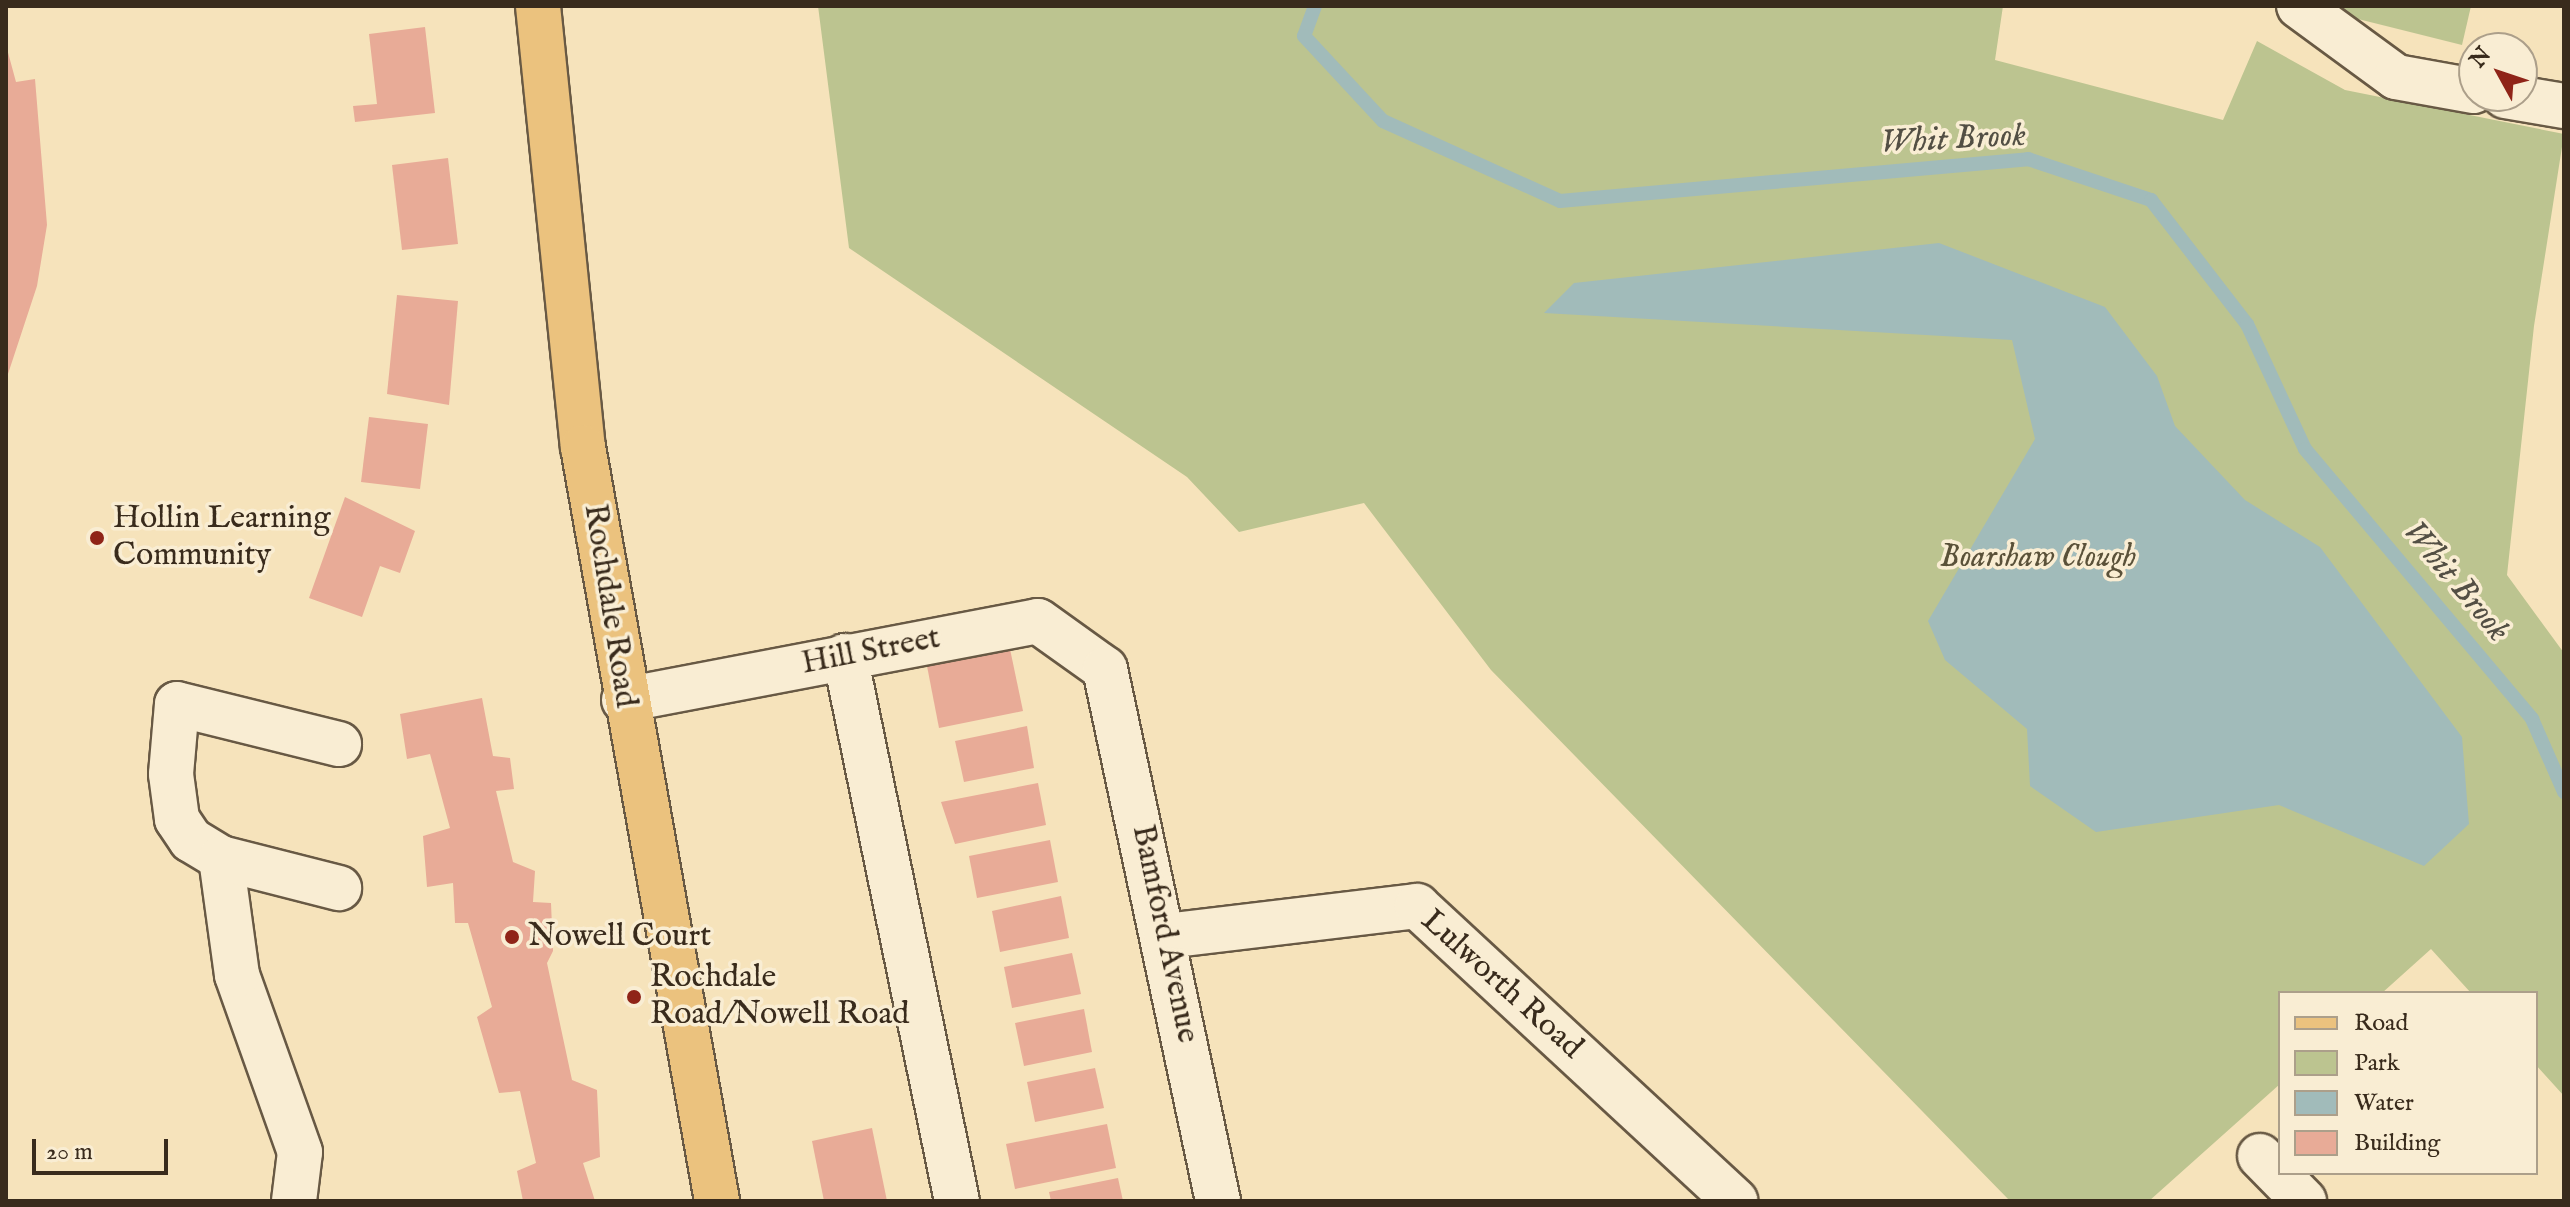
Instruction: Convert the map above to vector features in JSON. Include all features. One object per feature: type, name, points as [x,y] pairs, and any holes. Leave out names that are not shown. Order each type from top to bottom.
[{"type":"main road","name":"Rochdale Road","points":[[538,6],[583,447],[624,700],[717,1201]]},
{"type":"street","points":[[2299,6],[2396,77],[2458,88]]},
{"type":"street","points":[[2538,102],[2564,106]]},
{"type":"street","name":"Hill Street","points":[[624,700],[1038,621],[1105,669]]},
{"type":"street","points":[[845,656],[957,1201]]},
{"type":"street","name":"Bamford Avenue","points":[[1105,669],[1166,936],[1218,1201]]},
{"type":"street","points":[[339,744],[177,704],[171,774],[177,819],[191,840],[221,858],[339,888]]},
{"type":"street","points":[[221,858],[237,975],[300,1152],[294,1201]]},
{"type":"street","name":"Lulworth Road","points":[[1166,936],[1417,906],[1736,1201]]},
{"type":"street","points":[[2260,1156],[2278,1174]]},
{"type":"street","points":[[2279,1175],[2304,1201]]},
{"type":"green space","name":"Boarshaw Clough","points":[[818,6],[2003,6],[1995,60],[2223,120],[2257,41],[2345,90],[2564,134],[2534,326],[2507,575],[2564,653],[2564,1096],[2538,1067],[2538,991],[2469,991],[2431,949],[2384,991],[2278,991],[2278,1086],[2149,1201],[2010,1201],[1491,670],[1364,503],[1239,532],[1187,477],[849,248]]},
{"type":"green space","points":[[2339,6],[2471,6],[2465,32],[2458,32],[2458,44],[2354,18]]},
{"type":"water","points":[[1939,243],[2105,307],[2157,376],[2175,426],[2245,500],[2320,547],[2462,737],[2469,824],[2424,866],[2279,805],[2096,832],[2030,786],[2027,729],[1945,660],[1928,621],[2035,439],[2012,340],[1544,313],[1574,283]]},
{"type":"building","points":[[425,27],[435,113],[355,122],[353,106],[377,104],[369,34]]},
{"type":"building","points":[[6,45],[16,82],[35,79],[47,225],[37,286],[6,380]]},
{"type":"building","points":[[448,158],[458,244],[402,250],[392,165]]},
{"type":"building","points":[[397,295],[458,301],[449,405],[387,394]]},
{"type":"building","points":[[369,417],[428,424],[420,489],[361,482]]},
{"type":"building","points":[[345,497],[415,531],[400,573],[380,566],[362,617],[309,598]]},
{"type":"building","points":[[1010,649],[1023,711],[939,728],[927,666]]},
{"type":"building","name":"Nowell Court","points":[[482,698],[493,756],[510,758],[514,789],[496,791],[513,862],[535,871],[533,902],[551,903],[553,951],[547,963],[572,1080],[597,1090],[600,1157],[583,1163],[595,1201],[523,1201],[517,1171],[536,1163],[520,1091],[499,1093],[477,1017],[492,1007],[468,923],[455,923],[453,883],[427,887],[423,836],[450,828],[430,754],[407,759],[400,714]]},
{"type":"building","points":[[1027,726],[1034,768],[964,782],[955,741]]},
{"type":"building","points":[[1038,783],[1046,825],[955,844],[941,802]]},
{"type":"building","points":[[1050,840],[1058,882],[977,898],[969,856]]},
{"type":"building","points":[[1061,896],[1069,938],[1000,952],[992,911]]},
{"type":"building","points":[[1072,953],[1081,994],[1012,1008],[1004,967]]},
{"type":"building","points":[[1084,1009],[1092,1052],[1024,1066],[1015,1023]]},
{"type":"building","points":[[1095,1068],[1104,1108],[1035,1122],[1027,1082]]},
{"type":"building","points":[[1107,1124],[1116,1168],[1015,1189],[1006,1144]]},
{"type":"building","points":[[872,1128],[887,1201],[824,1201],[812,1141]]},
{"type":"building","points":[[1118,1178],[1123,1201],[1051,1201],[1049,1192]]},
{"type":"waterway","name":"Whit Brook","points":[[1315,6],[1304,36],[1383,121],[1560,201],[2028,159],[2151,200],[2247,324],[2305,449],[2532,719],[2564,792]]},
{"type":"place","name":"Hollin Learning Community","points":[[97,538]]},
{"type":"place","name":"Nowell Court","points":[[512,937]]},
{"type":"place","name":"Rochdale Road/Nowell Road","points":[[634,997]]}]
